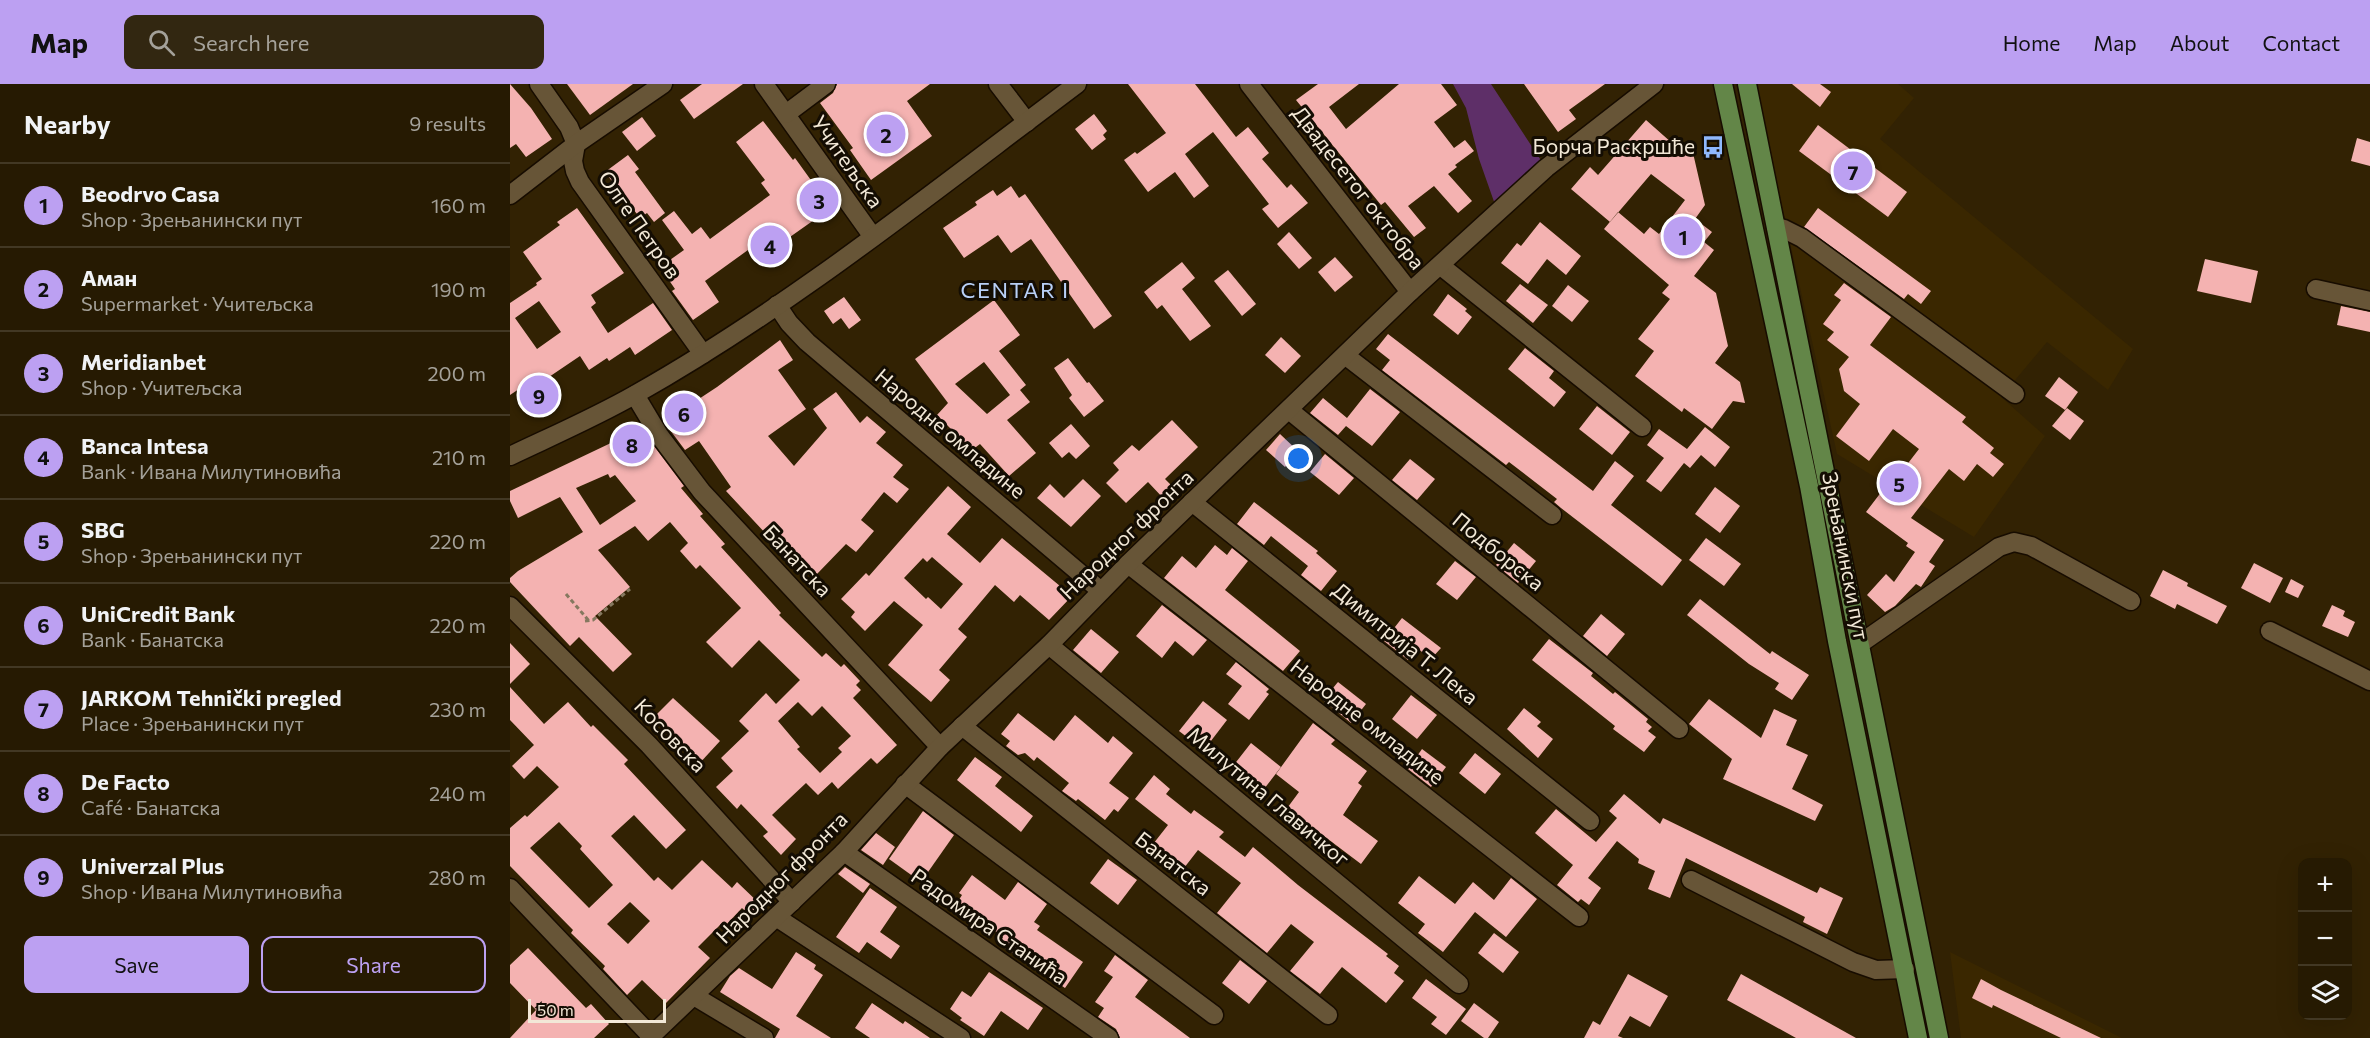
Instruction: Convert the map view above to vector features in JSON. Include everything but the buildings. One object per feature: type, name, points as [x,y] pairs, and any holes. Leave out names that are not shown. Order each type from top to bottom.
[{"type":"main road","name":"Зрењанински пут","points":[[1723,84],[1809,486],[1834,623],[1918,1038]]},
{"type":"main road","name":"Зрењанински пут","points":[[1748,84],[1939,1038]]},
{"type":"street","name":"Олге Петров","points":[[539,84],[569,128],[576,144],[573,161],[580,182],[703,354]]},
{"type":"street","points":[[510,195],[576,144],[663,84]]},
{"type":"street","name":"Учитељска","points":[[764,84],[873,237]]},
{"type":"street","points":[[786,114],[826,84]]},
{"type":"street","points":[[998,84],[1027,122]]},
{"type":"street","points":[[510,456],[635,395],[703,354],[873,237],[1077,84]]},
{"type":"street","name":"Двадесетог октобра","points":[[1249,84],[1410,292]]},
{"type":"street","name":"Народног фронта","points":[[650,1037],[844,852],[940,747],[1049,645],[1128,564],[1410,292],[1546,168],[1654,84]]},
{"type":"street","points":[[1776,227],[1802,238],[2015,394]]},
{"type":"street","name":"Двадесетог октобра","points":[[1441,266],[1642,427]]},
{"type":"street","points":[[2316,289],[2370,301]]},
{"type":"street","name":"Народне омладине","points":[[777,305],[789,323],[807,342],[1101,591]]},
{"type":"street","points":[[1346,356],[1552,515]]},
{"type":"street","name":"Банатска","points":[[635,395],[659,435],[702,492],[940,747]]},
{"type":"street","name":"Подборска","points":[[1289,410],[1679,729]]},
{"type":"street","name":"Димитрија Т. Лека","points":[[1192,502],[1590,821]]},
{"type":"street","points":[[1861,643],[1999,547],[2014,542],[2031,546],[2131,601]]},
{"type":"street","name":"Народне омладине","points":[[1128,564],[1579,917]]},
{"type":"street","name":"Косовска","points":[[510,606],[649,745],[792,902]]},
{"type":"street","points":[[2270,631],[2370,681]]},
{"type":"street","name":"Милутина Главичког","points":[[1049,645],[1459,984]]},
{"type":"street","name":"Банатска","points":[[962,726],[1328,1015]]},
{"type":"street","points":[[905,784],[1214,1015]]},
{"type":"street","name":"Радомира Станића","points":[[844,852],[1109,1038]]},
{"type":"street","points":[[1691,880],[1853,962],[1876,970],[1905,969]]},
{"type":"street","points":[[510,888],[650,1037]]},
{"type":"street","points":[[776,917],[961,1038]]},
{"type":"street","points":[[694,996],[764,1038]]},
{"type":"path","points":[[566,594],[587,621],[593,620],[630,589]]},
{"type":"shaded area","points":[[1453,84],[1491,84],[1546,168],[1498,213],[1479,159],[1466,108]]},
{"type":"shaded area","points":[[1755,84],[1898,84],[1914,98],[1880,139],[2133,349],[2108,390],[2047,342],[2001,397],[2045,436],[1974,537],[1837,454]]},
{"type":"shaded area","points":[[1950,952],[2122,1038],[1961,1038]]},
{"type":"place","name":"Аман","points":[[886,134]]},
{"type":"place","name":"Борча Раскршће","points":[[1713,147]]},
{"type":"place","name":"JARKOM Tehnički pregled","points":[[1853,171]]},
{"type":"place","name":"Meridianbet","points":[[819,200]]},
{"type":"place","name":"Beodrvo Casa","points":[[1683,236]]},
{"type":"place","name":"Banca Intesa","points":[[770,245]]},
{"type":"place","name":"Univerzal Plus","points":[[539,395]]},
{"type":"place","name":"UniCredit Bank","points":[[684,413]]},
{"type":"place","name":"De Facto","points":[[632,444]]},
{"type":"place","name":"SBG","points":[[1899,483]]},
{"type":"district","name":"CENTAR I","points":[[1015,290]]}]
